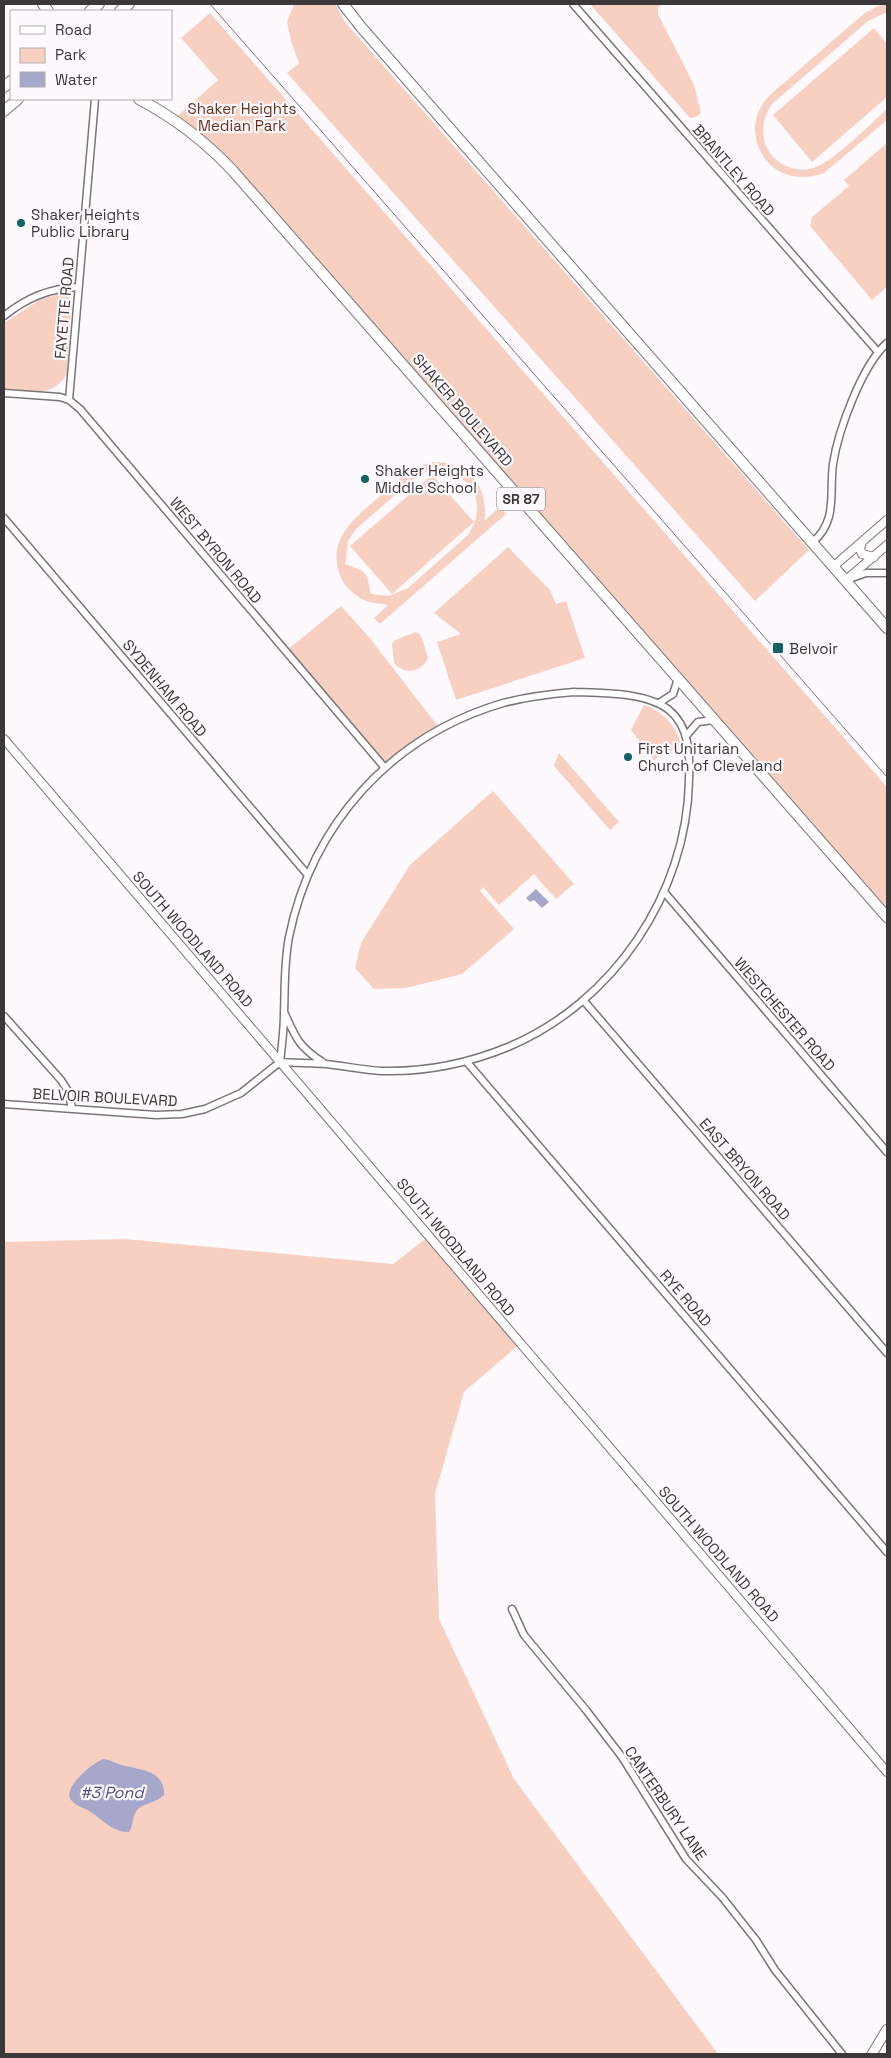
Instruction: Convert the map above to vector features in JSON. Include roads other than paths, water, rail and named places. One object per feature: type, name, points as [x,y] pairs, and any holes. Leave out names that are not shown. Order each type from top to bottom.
[{"type":"main road","points":[[343,4],[367,34],[887,628]]},
{"type":"main road","points":[[4,111],[17,100]]},
{"type":"main road","name":"SHAKER BOULEVARD","points":[[141,100],[166,114],[196,135],[233,171],[887,917]]},
{"type":"main road","points":[[872,2054],[887,2030]]},
{"type":"street","name":"BRANTLEY ROAD","points":[[573,4],[878,352]]},
{"type":"street","name":"FAYETTE ROAD","points":[[69,400],[95,100]]},
{"type":"street","points":[[4,316],[24,302],[46,292],[78,287]]},
{"type":"street","points":[[813,542],[823,533],[828,522],[833,466],[842,426],[878,352],[887,343]]},
{"type":"street","points":[[4,393],[56,396],[69,400]]},
{"type":"street","name":"WEST BYRON ROAD","points":[[69,400],[86,416],[385,768]]},
{"type":"street","name":"SYDENHAM ROAD","points":[[4,518],[307,874]]},
{"type":"street","points":[[834,566],[887,520]]},
{"type":"street","points":[[862,542],[860,549],[862,554],[874,557]]},
{"type":"street","points":[[846,580],[887,545]]},
{"type":"street","points":[[846,580],[864,574],[887,573]]},
{"type":"street","points":[[659,703],[672,696],[678,679]]},
{"type":"street","points":[[574,692],[625,695],[659,703],[676,718],[686,736],[689,774],[686,813],[676,862],[665,893],[632,948],[606,980],[584,1001],[554,1022],[524,1039],[466,1061],[423,1068],[384,1071],[326,1064],[280,1062],[284,1013],[285,957],[294,914],[307,874],[338,820],[359,794],[385,768],[412,746],[440,729],[472,714],[505,702],[574,692]]},
{"type":"street","points":[[686,736],[698,722],[714,720]]},
{"type":"street","name":"SOUTH WOODLAND ROAD","points":[[4,739],[887,1772]]},
{"type":"street","name":"WESTCHESTER ROAD","points":[[665,893],[887,1152]]},
{"type":"street","name":"EAST BRYON ROAD","points":[[584,1001],[887,1353]]},
{"type":"street","points":[[284,1013],[297,1041],[312,1055],[326,1064]]},
{"type":"street","points":[[4,1016],[61,1080],[68,1091],[72,1108]]},
{"type":"street","name":"RYE ROAD","points":[[466,1061],[887,1552]]},
{"type":"street","name":"BELVOIR BOULEVARD","points":[[4,1104],[156,1115],[194,1112],[218,1104],[241,1093],[280,1062]]},
{"type":"street","name":"CANTERBURY LANE","points":[[512,1609],[524,1635],[622,1757],[686,1859],[722,1897],[756,1940],[775,1970],[842,2054]]},
{"type":"water","points":[[536,889],[549,902],[542,908],[534,900],[530,902],[526,898]]},
{"type":"water","name":"#3 Pond","points":[[103,1759],[150,1772],[160,1780],[163,1787],[164,1795],[138,1809],[129,1832],[117,1830],[89,1811],[76,1805],[70,1798],[72,1787],[81,1775]]},
{"type":"tram line","points":[[210,4],[887,777]]},
{"type":"place","name":"Shaker Heights Public Library","points":[[21,223]]},
{"type":"place","name":"Shaker Heights Middle School","points":[[365,479]]},
{"type":"place","name":"Belvoir","points":[[778,648]]},
{"type":"place","name":"First Unitarian Church of Cleveland","points":[[628,757]]},
{"type":"park label","name":"Shaker Heights Median Park","points":[[242,116]]}]
